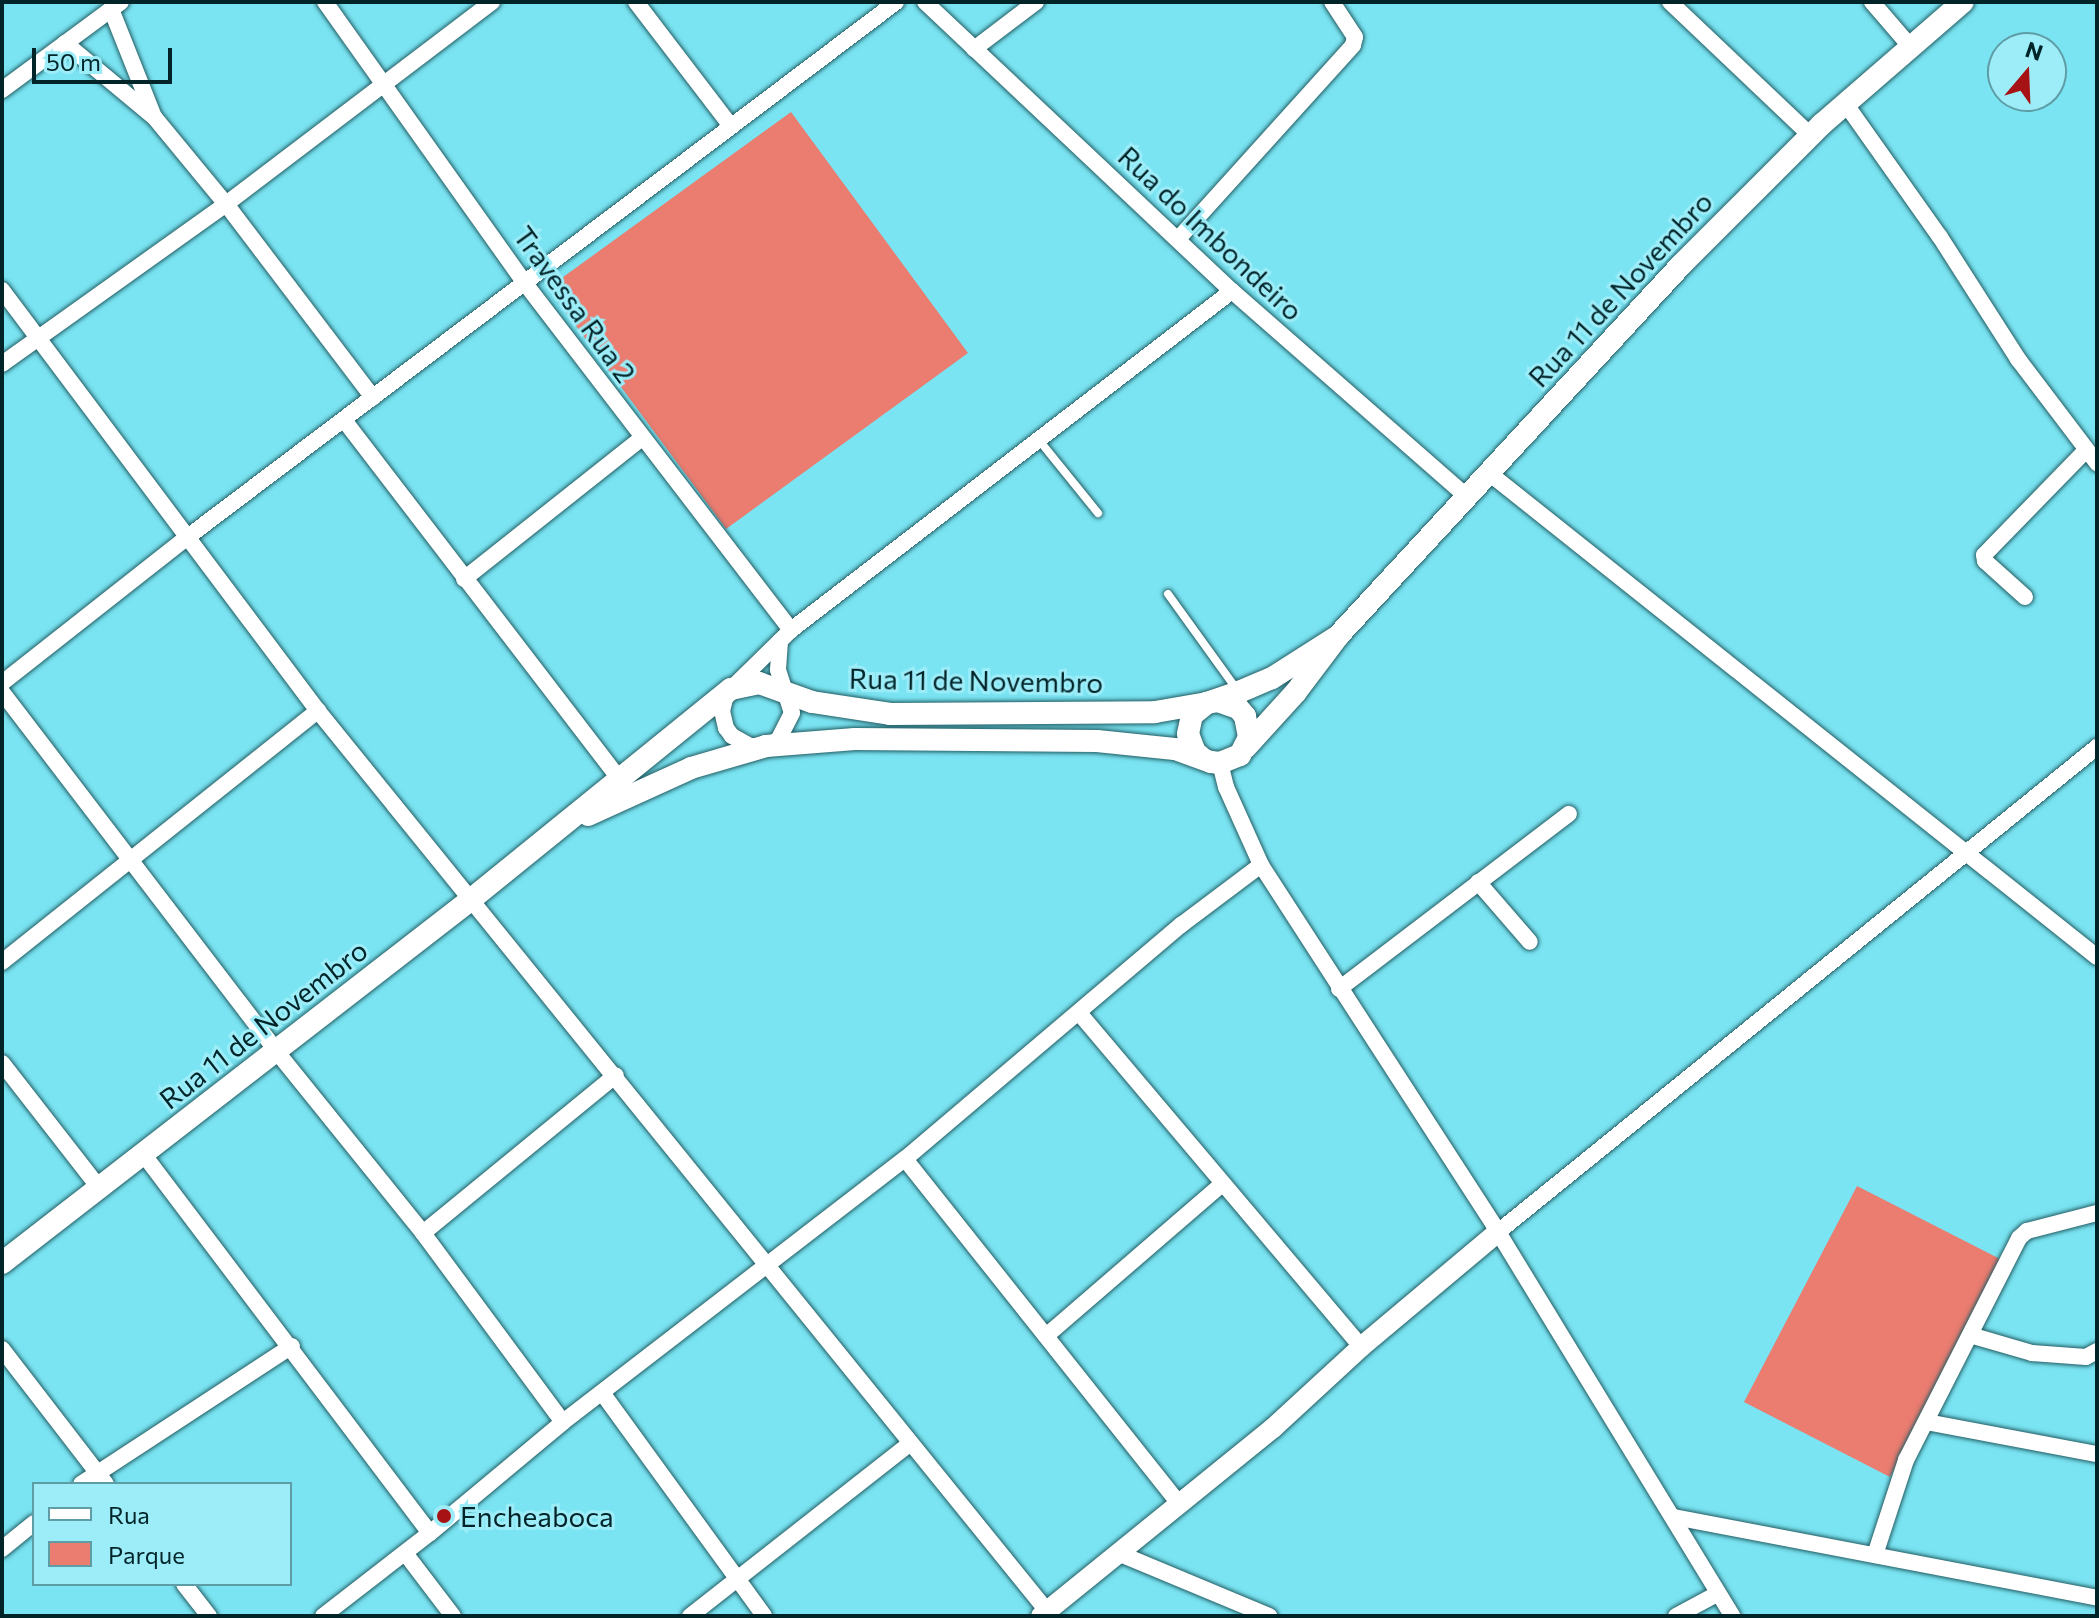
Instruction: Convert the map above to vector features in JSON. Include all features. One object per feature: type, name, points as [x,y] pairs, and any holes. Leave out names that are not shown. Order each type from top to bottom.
[{"type":"main road","name":"Rua 11 de Novembro","points":[[558,829],[691,768],[766,746],[855,739],[1097,741],[1159,746],[1211,761],[1240,755],[1296,692],[1338,636],[1682,264],[1810,135],[1963,2]]},
{"type":"main road","name":"Rua 11 de Novembro","points":[[2,1263],[469,901],[731,689],[759,683],[837,708],[890,714],[1155,712],[1207,703],[1239,692],[1272,678],[1338,636]]},
{"type":"main road","name":"Rua 11 de Novembro","points":[[1207,703],[1228,703],[1238,708],[1249,726],[1246,747]]},
{"type":"main road","points":[[1207,703],[1192,715],[1188,734],[1195,752],[1211,761]]},
{"type":"street","name":"Travessa Rua 2","points":[[325,2],[524,282],[786,635]]},
{"type":"street","points":[[2,364],[226,204],[492,2]]},
{"type":"street","points":[[636,2],[730,125]]},
{"type":"street","points":[[2,683],[185,539],[896,2]]},
{"type":"street","name":"Rua do Imbondeiro","points":[[925,2],[1232,291],[1467,497]]},
{"type":"street","points":[[974,49],[1036,2]]},
{"type":"street","points":[[1178,239],[1353,45],[1355,37],[1332,2]]},
{"type":"street","points":[[1670,2],[1810,135]]},
{"type":"street","points":[[1872,2],[1910,46]]},
{"type":"street","points":[[2,90],[116,6],[155,118]]},
{"type":"street","points":[[65,43],[155,118],[226,204],[373,398]]},
{"type":"street","points":[[1845,103],[1940,237],[2018,359],[2091,457],[1984,555],[1985,561],[2025,597]]},
{"type":"street","points":[[2,290],[185,539],[318,711],[469,901],[616,1075],[769,1264],[1044,1614],[1284,1419],[1361,1347],[1498,1232],[2097,747]]},
{"type":"street","points":[[786,635],[778,670],[789,694],[792,713],[788,726],[778,740],[766,746],[741,742],[726,728],[722,711],[731,689],[786,635],[1232,291]]},
{"type":"street","points":[[344,420],[619,778]]},
{"type":"street","points":[[464,579],[642,438]]},
{"type":"street","points":[[1489,473],[2097,957]]},
{"type":"street","points":[[2,692],[277,1052],[423,1233],[563,1422]]},
{"type":"street","points":[[2,962],[318,711]]},
{"type":"street","points":[[1211,761],[1261,865],[1498,1232],[1732,1616]]},
{"type":"street","points":[[1339,989],[1569,814]]},
{"type":"street","points":[[323,1616],[430,1533],[563,1422],[905,1159],[1080,1014],[1181,925],[1261,865]]},
{"type":"street","points":[[1478,882],[1530,942]]},
{"type":"street","points":[[1080,1014],[1361,1347]]},
{"type":"street","points":[[2,1063],[100,1189]]},
{"type":"street","points":[[423,1233],[616,1075]]},
{"type":"street","points":[[144,1155],[292,1346],[430,1533]]},
{"type":"street","points":[[905,1159],[1180,1505]]},
{"type":"street","points":[[1046,1336],[1222,1184]]},
{"type":"street","points":[[1875,1555],[1899,1477],[2019,1238],[2027,1231],[2097,1213]]},
{"type":"street","points":[[1970,1335],[2032,1353],[2086,1357],[2097,1351]]},
{"type":"street","points":[[2,1349],[102,1478],[292,1346]]},
{"type":"street","points":[[603,1394],[764,1616]]},
{"type":"street","points":[[1927,1422],[2097,1454]]},
{"type":"street","points":[[690,1616],[909,1444]]},
{"type":"street","points":[[1674,1517],[2097,1598]]},
{"type":"street","points":[[2,1549],[32,1525]]},
{"type":"street","points":[[405,1553],[453,1616]]},
{"type":"street","points":[[1118,1553],[1269,1616]]},
{"type":"street","points":[[186,1586],[209,1616]]},
{"type":"street","points":[[1676,1616],[1717,1594]]},
{"type":"lane","points":[[1039,440],[1098,513]]},
{"type":"lane","points":[[1168,594],[1239,692]]},
{"type":"green space","points":[[791,112],[968,353],[726,529],[548,288]]},
{"type":"green space","points":[[1857,1186],[2002,1260],[1890,1477],[1744,1402]]},
{"type":"place","name":"Encheaboca","points":[[444,1516]]}]
